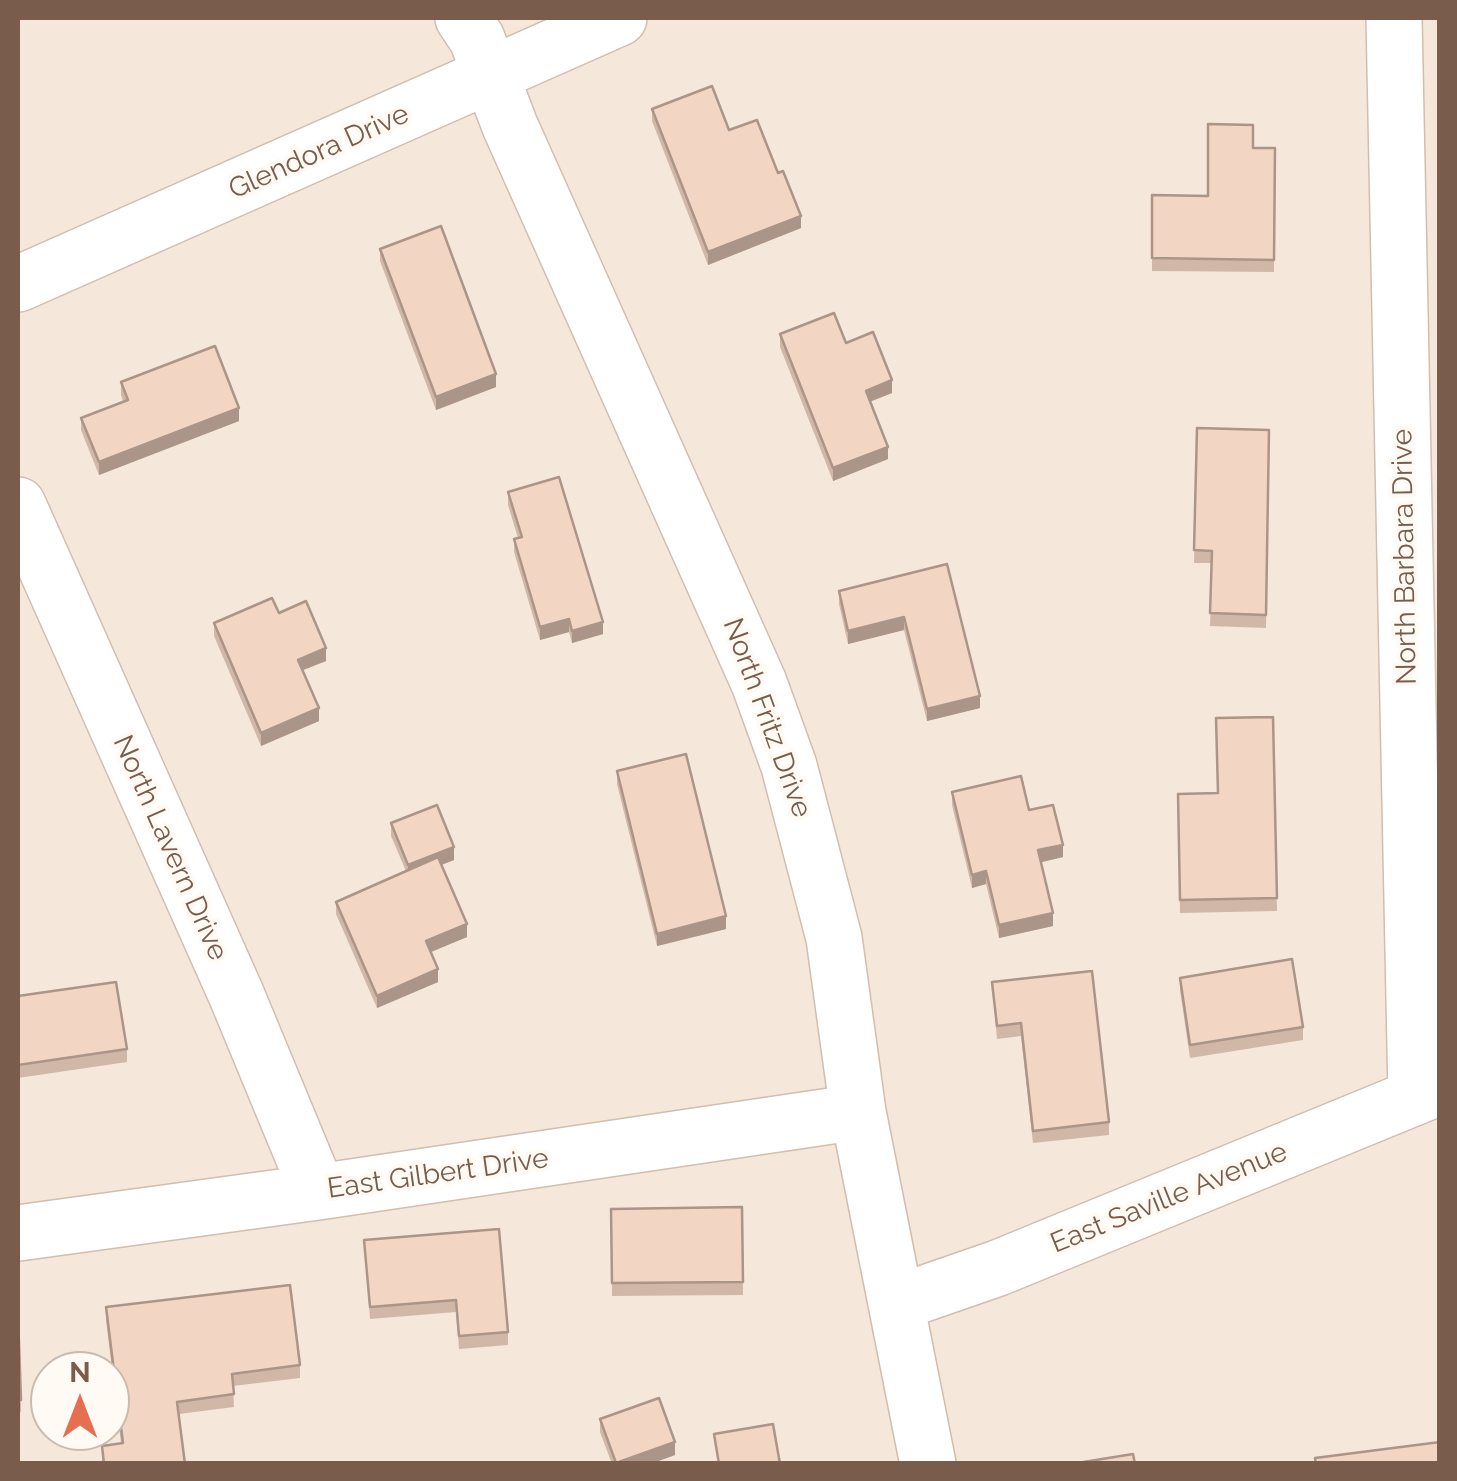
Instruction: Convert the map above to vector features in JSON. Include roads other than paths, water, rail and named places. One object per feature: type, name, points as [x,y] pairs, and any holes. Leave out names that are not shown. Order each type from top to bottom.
[{"type":"street","name":"North Fritz Drive","points":[[463,18],[759,683],[790,766],[834,938],[858,1112],[928,1464]]},
{"type":"street","name":"Glendora Drive","points":[[18,284],[619,18]]},
{"type":"street","name":"North Barbara Drive","points":[[1394,18],[1428,1092]]},
{"type":"street","name":"North Lavern Drive","points":[[18,505],[236,994],[318,1192]]},
{"type":"street","name":"East Saville Avenue","points":[[897,1304],[1016,1260],[1428,1092]]},
{"type":"street","name":"East Gilbert Drive","points":[[18,1233],[858,1112]]}]
